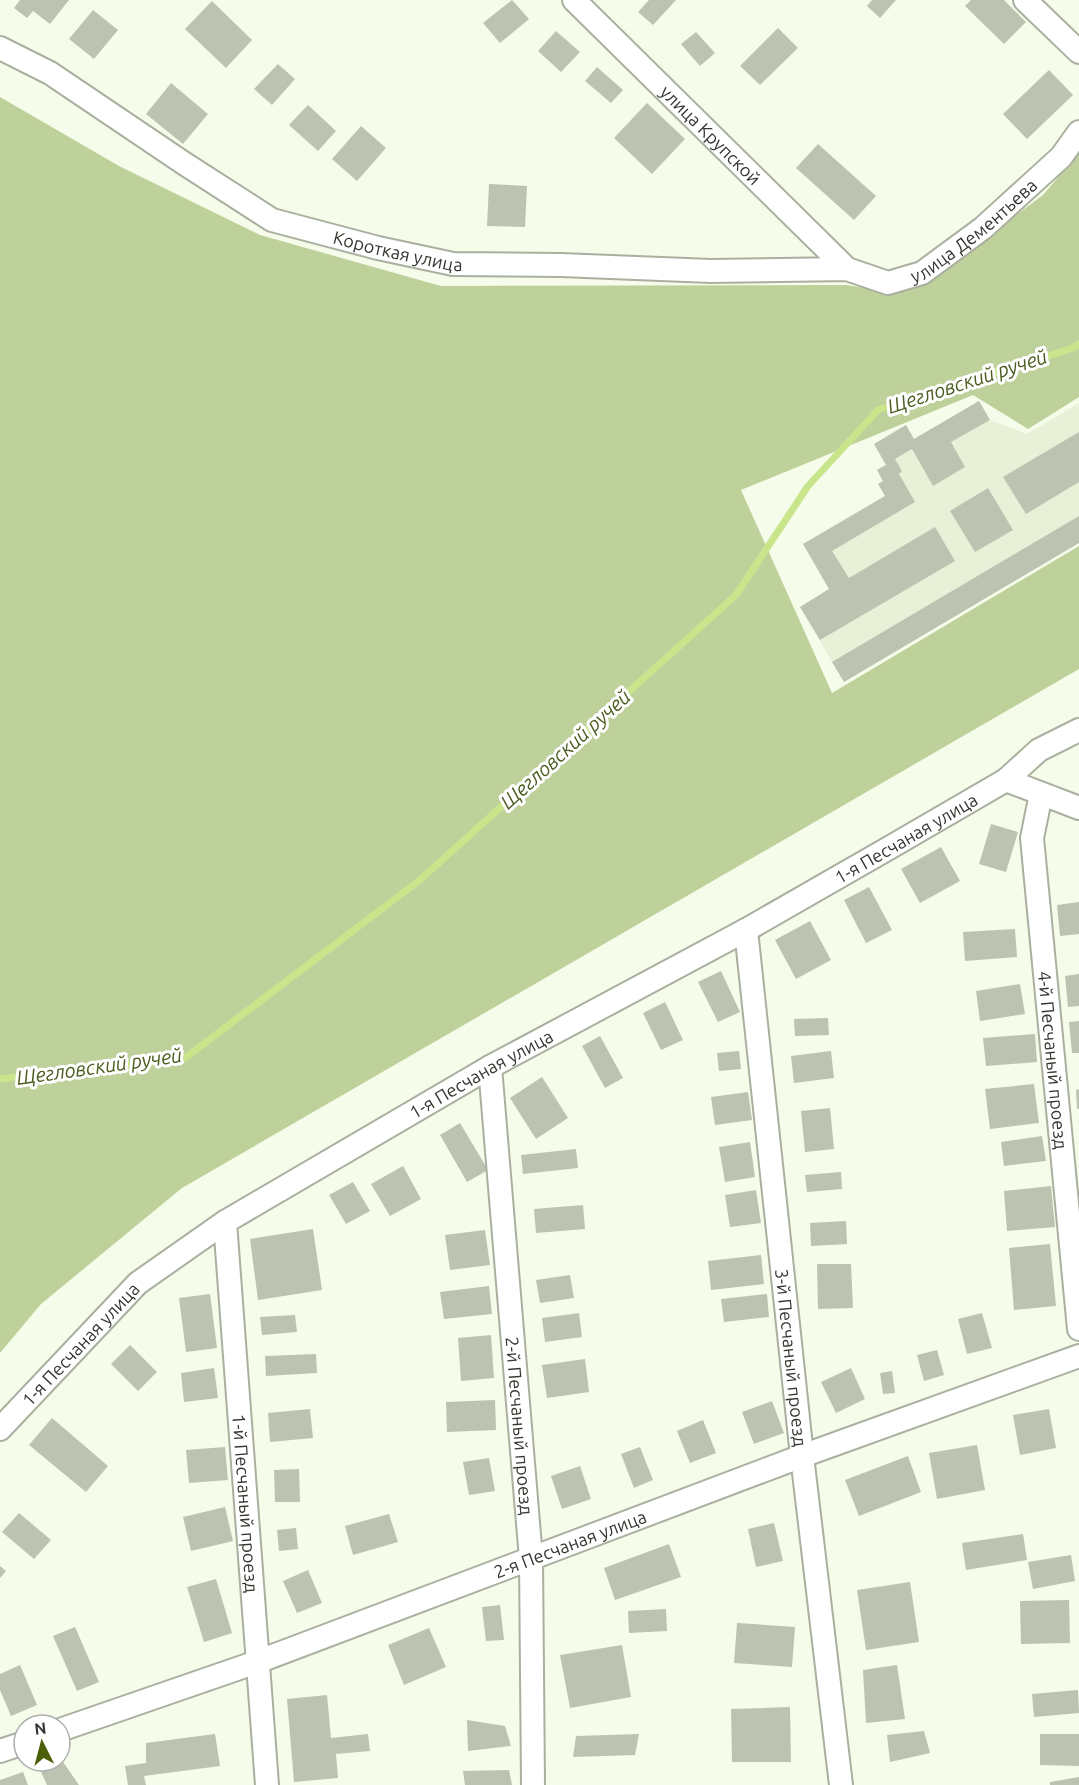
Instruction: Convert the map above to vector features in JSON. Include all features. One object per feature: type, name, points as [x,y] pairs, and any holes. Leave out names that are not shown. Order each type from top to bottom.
[{"type":"street","name":"улица Крупской","points":[[574,0],[847,269]]},
{"type":"street","points":[[1025,0],[1079,52]]},
{"type":"street","name":"Короткая улица","points":[[0,48],[50,73],[272,220],[378,248],[453,264],[561,265],[711,271],[847,269]]},
{"type":"street","name":"улица Дементьева","points":[[847,269],[888,283],[922,273],[983,228],[1061,157],[1079,132]]},
{"type":"street","name":"1-я Песчаная улица","points":[[0,1429],[138,1283],[225,1221],[490,1067],[746,930],[1006,780],[1039,750],[1079,730]]},
{"type":"street","points":[[1006,780],[1079,808]]},
{"type":"street","name":"4-й Песчаный проезд","points":[[1041,794],[1032,838],[1079,1329]]},
{"type":"street","name":"3-й Песчаный проезд","points":[[746,930],[802,1456],[841,1785]]},
{"type":"street","name":"2-й Песчаный проезд","points":[[490,1067],[531,1559],[534,1785]]},
{"type":"street","name":"1-й Песчаный проезд","points":[[225,1221],[267,1785]]},
{"type":"street","name":"2-я Песчаная улица","points":[[72,1726],[257,1662],[802,1456],[1079,1356]]},
{"type":"shaded area","points":[[979,401],[990,420],[1027,434],[1079,403],[1079,543],[844,682],[800,607],[829,589],[803,544],[885,496],[878,484],[883,481],[877,470],[886,464],[874,444],[906,425],[914,439]]},
{"type":"green space","points":[[0,97],[119,166],[260,235],[441,286],[846,285],[879,290],[948,265],[1043,195],[1079,153],[1079,397],[1028,429],[973,395],[741,490],[832,693],[1079,546],[1079,669],[182,1188],[41,1304],[0,1353]]},
{"type":"building","points":[[20,0],[69,0],[50,24],[33,11],[27,18],[14,8]]},
{"type":"building","points":[[512,0],[529,19],[500,43],[483,23]]},
{"type":"building","points":[[649,0],[676,0],[653,25],[638,12]]},
{"type":"building","points":[[872,0],[896,0],[880,18],[867,6]]},
{"type":"building","points":[[971,0],[1004,0],[1026,22],[1004,44],[965,6]]},
{"type":"building","points":[[212,1],[252,40],[226,68],[185,29]]},
{"type":"building","points":[[93,10],[118,30],[94,59],[69,39]]},
{"type":"building","points":[[778,28],[798,48],[760,85],[740,66]]},
{"type":"building","points":[[556,31],[580,52],[561,72],[538,51]]},
{"type":"building","points":[[696,32],[715,53],[700,66],[681,44]]},
{"type":"building","points":[[278,64],[295,79],[272,105],[254,89]]},
{"type":"building","points":[[597,67],[623,90],[611,103],[585,81]]},
{"type":"building","points":[[1049,70],[1073,95],[1027,139],[1003,114]]},
{"type":"building","points":[[171,83],[208,114],[183,144],[146,114]]},
{"type":"building","points":[[647,103],[685,139],[652,174],[614,138]]},
{"type":"building","points":[[308,105],[336,131],[318,151],[289,125]]},
{"type":"building","points":[[361,126],[386,148],[357,181],[332,159]]},
{"type":"building","points":[[818,144],[876,196],[854,220],[796,168]]},
{"type":"building","points":[[489,184],[527,186],[525,227],[487,226]]},
{"type":"building","points":[[979,401],[990,420],[951,442],[965,467],[933,486],[912,449],[895,459],[902,471],[899,474],[915,502],[832,551],[849,578],[935,527],[955,561],[820,640],[800,607],[829,589],[803,544],[885,496],[878,484],[883,481],[877,470],[886,465],[874,444],[906,425],[914,439]]},
{"type":"building","points":[[1079,432],[1079,482],[1026,514],[1003,477]]},
{"type":"building","points":[[988,488],[1013,530],[975,552],[950,511]]},
{"type":"building","points":[[1079,516],[1079,543],[844,682],[832,662]]},
{"type":"building","points":[[991,824],[1018,832],[1006,872],[979,864]]},
{"type":"building","points":[[941,847],[960,881],[920,903],[901,869]]},
{"type":"building","points":[[869,887],[892,930],[866,943],[844,900]]},
{"type":"building","points":[[1079,902],[1079,934],[1060,936],[1057,905]]},
{"type":"building","points":[[810,921],[831,960],[796,979],[775,940]]},
{"type":"building","points":[[1015,929],[1017,957],[965,961],[963,932]]},
{"type":"building","points":[[721,971],[740,1012],[718,1022],[698,982]]},
{"type":"building","points":[[1079,974],[1079,1006],[1068,1007],[1065,976]]},
{"type":"building","points":[[1020,984],[1025,1014],[980,1021],[976,991]]},
{"type":"building","points":[[665,1002],[683,1040],[661,1050],[643,1013]]},
{"type":"building","points":[[828,1018],[829,1035],[795,1036],[794,1019]]},
{"type":"building","points":[[1079,1021],[1079,1053],[1072,1053],[1069,1022]]},
{"type":"building","points":[[1035,1034],[1037,1062],[986,1066],[983,1038]]},
{"type":"building","points":[[600,1036],[623,1078],[605,1088],[582,1046]]},
{"type":"building","points":[[739,1051],[741,1069],[719,1071],[717,1053]]},
{"type":"building","points":[[831,1051],[834,1078],[794,1083],[791,1056]]},
{"type":"building","points":[[542,1077],[568,1118],[536,1139],[510,1098]]},
{"type":"building","points":[[1034,1084],[1039,1123],[990,1129],[985,1089]]},
{"type":"building","points":[[1079,1089],[1079,1109],[1077,1109],[1076,1090]]},
{"type":"building","points":[[748,1092],[752,1120],[715,1125],[711,1097]]},
{"type":"building","points":[[830,1108],[834,1149],[805,1152],[801,1111]]},
{"type":"building","points":[[460,1123],[488,1170],[467,1182],[440,1135]]},
{"type":"building","points":[[1042,1136],[1046,1161],[1004,1166],[1001,1142]]},
{"type":"building","points":[[750,1142],[755,1177],[725,1182],[719,1147]]},
{"type":"building","points":[[576,1149],[578,1168],[523,1174],[521,1155]]},
{"type":"building","points":[[403,1166],[421,1199],[390,1216],[371,1184]]},
{"type":"building","points":[[841,1172],[842,1189],[807,1192],[805,1175]]},
{"type":"building","points":[[353,1182],[370,1211],[346,1224],[329,1195]]},
{"type":"building","points":[[1051,1186],[1055,1227],[1007,1231],[1004,1191]]},
{"type":"building","points":[[756,1190],[761,1223],[730,1227],[725,1195]]},
{"type":"building","points":[[583,1205],[585,1229],[536,1233],[534,1209]]},
{"type":"building","points":[[846,1221],[847,1244],[811,1246],[810,1223]]},
{"type":"building","points":[[313,1229],[322,1290],[258,1300],[250,1239]]},
{"type":"building","points":[[485,1230],[490,1265],[450,1270],[445,1235]]},
{"type":"building","points":[[1050,1244],[1056,1306],[1014,1310],[1009,1248]]},
{"type":"building","points":[[761,1255],[764,1284],[711,1290],[708,1261]]},
{"type":"building","points":[[817,1264],[851,1264],[853,1308],[818,1309]]},
{"type":"building","points":[[570,1275],[574,1298],[540,1303],[536,1280]]},
{"type":"building","points":[[489,1286],[492,1314],[444,1319],[440,1292]]},
{"type":"building","points":[[210,1294],[217,1348],[186,1352],[179,1298]]},
{"type":"building","points":[[767,1294],[769,1317],[724,1322],[721,1299]]},
{"type":"building","points":[[579,1313],[582,1337],[545,1342],[542,1318]]},
{"type":"building","points":[[982,1313],[992,1348],[967,1354],[958,1319]]},
{"type":"building","points":[[295,1315],[297,1332],[262,1335],[260,1317]]},
{"type":"building","points":[[491,1335],[494,1378],[461,1381],[458,1338]]},
{"type":"building","points":[[130,1345],[157,1372],[138,1391],[111,1364]]},
{"type":"building","points":[[937,1350],[944,1375],[924,1381],[917,1355]]},
{"type":"building","points":[[316,1354],[317,1373],[266,1376],[265,1356]]},
{"type":"building","points":[[585,1359],[589,1392],[547,1398],[542,1365]]},
{"type":"building","points":[[214,1368],[218,1398],[184,1402],[181,1373]]},
{"type":"building","points":[[851,1368],[865,1399],[836,1413],[821,1382]]},
{"type":"building","points":[[892,1371],[895,1393],[883,1394],[880,1373]]},
{"type":"building","points":[[495,1400],[496,1430],[447,1432],[446,1402]]},
{"type":"building","points":[[772,1401],[784,1433],[754,1444],[742,1412]]},
{"type":"building","points":[[310,1409],[313,1438],[270,1442],[268,1413]]},
{"type":"building","points":[[1049,1409],[1056,1448],[1020,1455],[1013,1415]]},
{"type":"building","points":[[52,1418],[108,1466],[86,1492],[29,1445]]},
{"type":"building","points":[[703,1420],[716,1453],[690,1463],[677,1431]]},
{"type":"building","points":[[977,1445],[985,1490],[937,1499],[929,1453]]},
{"type":"building","points":[[225,1447],[228,1480],[189,1483],[186,1450]]},
{"type":"building","points":[[640,1447],[653,1480],[634,1488],[621,1454]]},
{"type":"building","points":[[908,1456],[921,1492],[859,1516],[845,1480]]},
{"type":"building","points":[[489,1458],[495,1491],[469,1495],[463,1462]]},
{"type":"building","points":[[580,1466],[591,1499],[562,1509],[551,1476]]},
{"type":"building","points":[[299,1469],[300,1502],[275,1502],[274,1470]]},
{"type":"building","points":[[225,1507],[233,1541],[191,1551],[183,1517]]},
{"type":"building","points":[[19,1513],[51,1540],[34,1559],[2,1532]]},
{"type":"building","points":[[389,1514],[398,1542],[353,1555],[345,1526]]},
{"type":"building","points":[[774,1523],[783,1561],[756,1567],[748,1529]]},
{"type":"building","points":[[296,1528],[298,1549],[279,1551],[277,1530]]},
{"type":"building","points":[[1023,1534],[1027,1560],[966,1570],[962,1543]]},
{"type":"building","points":[[669,1544],[681,1577],[615,1600],[604,1568]]},
{"type":"building","points":[[1071,1555],[1075,1581],[1033,1589],[1028,1562]]},
{"type":"building","points":[[0,1566],[6,1571],[0,1578]]},
{"type":"building","points":[[308,1570],[322,1603],[297,1613],[283,1581]]},
{"type":"building","points":[[216,1579],[232,1633],[204,1642],[187,1587]]},
{"type":"building","points":[[910,1582],[919,1642],[866,1650],[857,1590]]},
{"type":"building","points":[[1069,1600],[1070,1643],[1021,1644],[1020,1601]]},
{"type":"building","points":[[500,1605],[504,1640],[486,1641],[482,1607]]},
{"type":"building","points":[[666,1609],[667,1631],[629,1633],[628,1611]]},
{"type":"building","points":[[737,1623],[795,1627],[792,1667],[734,1663]]},
{"type":"building","points":[[75,1627],[99,1682],[77,1691],[53,1636]]},
{"type":"building","points":[[429,1628],[446,1667],[404,1685],[388,1645]]},
{"type":"building","points":[[622,1645],[631,1697],[570,1708],[560,1655]]},
{"type":"building","points":[[20,1665],[37,1705],[18,1713],[12,1713],[11,1716],[0,1690],[0,1674]]},
{"type":"building","points":[[897,1665],[905,1719],[866,1723],[863,1670]]},
{"type":"building","points":[[1078,1690],[1079,1713],[1034,1717],[1032,1694]]},
{"type":"building","points":[[327,1695],[331,1738],[368,1734],[370,1751],[336,1754],[338,1778],[294,1782],[287,1699]]},
{"type":"building","points":[[790,1707],[791,1762],[732,1762],[731,1709]]},
{"type":"building","points":[[467,1720],[505,1726],[511,1746],[468,1751]]},
{"type":"building","points":[[924,1731],[930,1753],[890,1762],[887,1735]]},
{"type":"building","points":[[215,1734],[220,1766],[144,1776],[146,1785],[128,1785],[125,1766],[146,1763],[146,1743]]},
{"type":"building","points":[[639,1734],[635,1755],[573,1757],[576,1736]]},
{"type":"building","points":[[1040,1734],[1079,1734],[1079,1766],[1040,1765]]},
{"type":"building","points":[[509,1770],[512,1785],[465,1785],[463,1771]]},
{"type":"building","points":[[23,1773],[28,1785],[0,1785],[0,1780]]},
{"type":"building","points":[[41,1773],[71,1773],[79,1785],[47,1785]]},
{"type":"building","points":[[1079,1777],[1079,1785],[1050,1785],[1050,1782]]},
{"type":"waterway","name":"Щегловский ручей","points":[[0,1079],[185,1058],[420,880],[736,595],[808,486],[878,410],[1073,348],[1079,344]]}]
